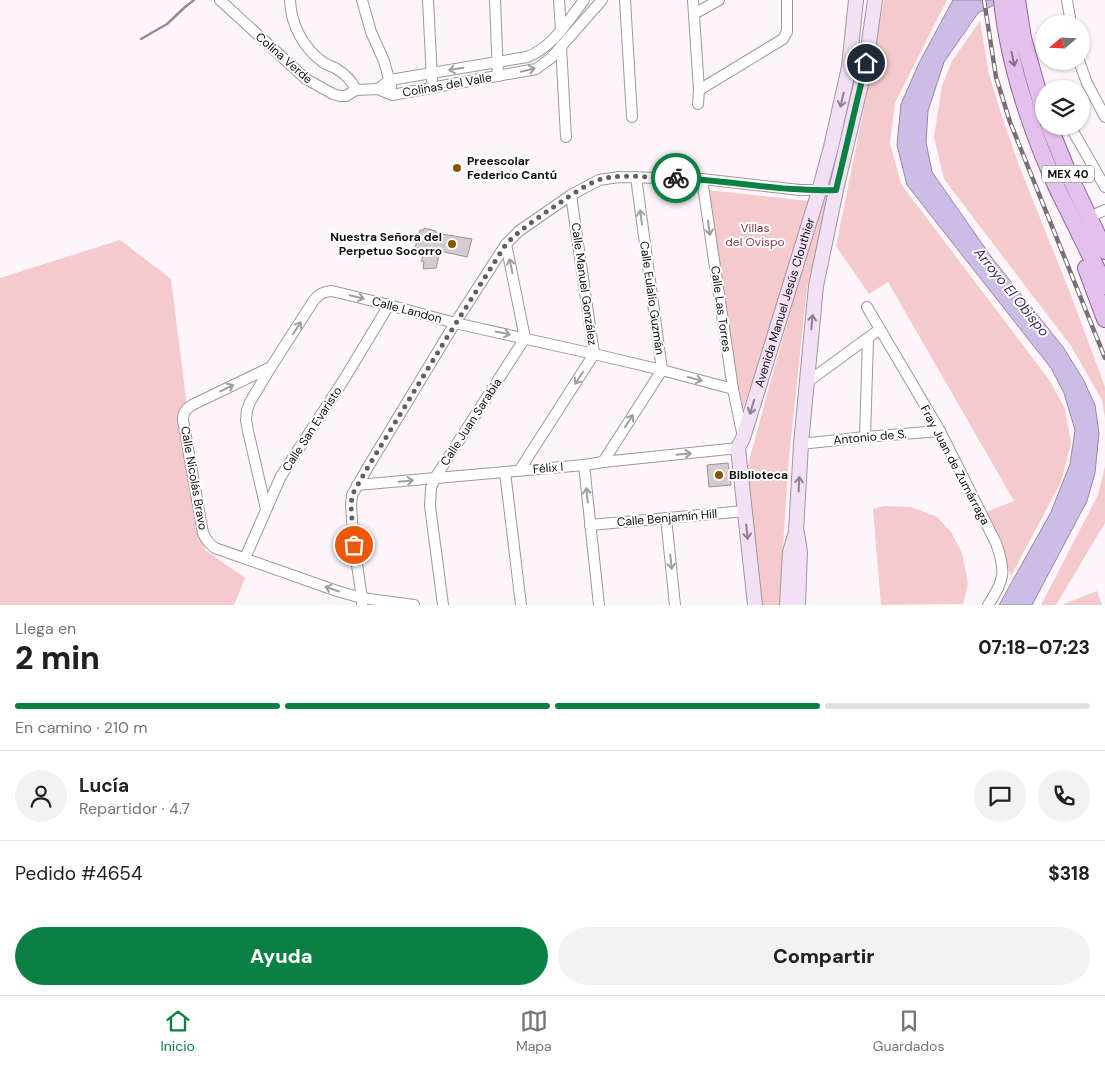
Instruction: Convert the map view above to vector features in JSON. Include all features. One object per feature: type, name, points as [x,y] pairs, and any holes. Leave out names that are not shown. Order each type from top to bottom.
[{"type":"main road","name":"MEX 40","points":[[1010,5],[1023,38],[1035,80]]},
{"type":"main road","name":"MEX 40","points":[[1010,5],[1015,72],[1024,104],[1050,174],[1067,208],[1100,258]]},
{"type":"main road","name":"MEX 40","points":[[1053,135],[1069,175],[1090,218],[1105,286]]},
{"type":"main road","points":[[1067,208],[1076,242],[1105,319]]},
{"type":"main road","points":[[1090,218],[1105,237]]},
{"type":"street","name":"Colina Verde","points":[[220,0],[306,79],[340,96],[346,96],[356,90],[378,89]]},
{"type":"street","points":[[290,0],[294,24],[306,47],[324,63],[343,74],[354,84],[356,90]]},
{"type":"street","points":[[362,0],[371,32],[384,60],[392,95]]},
{"type":"street","points":[[428,0],[433,88]]},
{"type":"street","points":[[495,0],[498,76]]},
{"type":"street","points":[[559,0],[566,137]]},
{"type":"street","name":"Colinas del Valle","points":[[584,0],[561,30],[542,50],[534,55],[390,80],[378,89],[392,95],[536,69],[561,48],[602,0]]},
{"type":"street","points":[[625,0],[632,117]]},
{"type":"street","points":[[693,0],[699,90],[698,104]]},
{"type":"street","points":[[694,14],[719,0]]},
{"type":"street","points":[[699,90],[786,36],[787,0]]},
{"type":"street","name":"Avenida Manuel Jesús Clouthier","points":[[755,605],[745,511],[741,443],[831,147],[849,67],[856,0]]},
{"type":"street","name":"Avenida Manuel Jesús Clouthier","points":[[787,605],[790,552],[796,532],[801,444],[816,286],[866,63],[874,0]]},
{"type":"street","points":[[1069,0],[1070,15]]},
{"type":"street","points":[[1082,70],[1087,84],[1105,117]]},
{"type":"street","points":[[1075,135],[1105,187]]},
{"type":"street","points":[[362,602],[354,545],[352,495],[455,323],[506,244],[519,231],[571,195],[599,180],[619,177],[702,179],[800,190],[836,190]]},
{"type":"street","name":"Calle Eulalio Guzmán","points":[[603,462],[662,370],[636,177]]},
{"type":"street","name":"Calle Las Torres","points":[[702,179],[741,443]]},
{"type":"street","name":"Calle Manuel González","points":[[519,471],[594,354],[571,195]]},
{"type":"street","points":[[1090,218],[1105,210]]},
{"type":"street","points":[[506,244],[526,338]]},
{"type":"street","name":"Calle Landon","points":[[271,367],[314,300],[322,293],[332,291],[455,323],[662,370],[733,389]]},
{"type":"street","name":"Calle San Evaristo","points":[[245,558],[281,476],[343,381],[389,305]]},
{"type":"street","name":"Fray Juan de Zumárraga","points":[[867,307],[940,431],[996,543],[1002,561],[1002,576],[998,591],[988,605]]},
{"type":"street","points":[[806,383],[880,330]]},
{"type":"street","name":"Calle Juan Sarabia","points":[[443,605],[430,506],[431,488],[434,478],[526,338]]},
{"type":"street","points":[[865,437],[868,339]]},
{"type":"street","points":[[266,509],[246,420],[250,402],[271,367]]},
{"type":"street","name":"Calle Nicolás Bravo","points":[[245,558],[209,544],[203,533],[183,420],[184,411],[192,405],[271,367]]},
{"type":"street","name":"Antonio de S.","points":[[801,444],[940,431]]},
{"type":"street","name":"Félix I","points":[[357,485],[584,465],[741,443]]},
{"type":"street","points":[[584,465],[599,605]]},
{"type":"street","points":[[505,472],[522,605]]},
{"type":"street","name":"Calle Benjamín Hill","points":[[590,525],[745,511]]},
{"type":"street","points":[[666,518],[676,605]]},
{"type":"street","points":[[796,532],[800,552],[798,605]]},
{"type":"street","points":[[245,558],[362,602],[414,605]]},
{"type":"green space","points":[[884,0],[947,0],[895,103],[890,143],[901,184],[1050,381],[1065,409],[1071,443],[1061,482],[1011,576],[986,512],[1014,501],[888,282],[869,294],[836,246]]},
{"type":"green space","points":[[980,21],[989,74],[1003,120],[1105,387],[1105,418],[1102,400],[1071,346],[944,179],[934,137],[942,86],[952,61]]},
{"type":"green space","name":"Villas del Ovispo","points":[[708,190],[808,201],[774,316],[740,418]]},
{"type":"green space","name":"Villas del Ovispo","points":[[823,195],[830,197],[807,288],[789,457],[779,605],[761,605],[745,476]]},
{"type":"green space","points":[[120,240],[171,279],[205,550],[245,578],[234,605],[0,605],[0,278]]},
{"type":"green space","points":[[1105,466],[1105,523],[1056,605],[1041,605],[1098,495]]},
{"type":"green space","points":[[884,506],[911,507],[937,517],[951,532],[962,553],[968,584],[963,604],[881,605],[873,509]]},
{"type":"green space","points":[[1097,591],[1102,605],[1064,604]]},
{"type":"water","name":"Arroyo El Obispo","points":[[953,0],[1004,0],[978,13],[944,62],[928,111],[926,142],[932,172],[992,258],[1063,347],[1083,379],[1095,405],[1099,433],[1095,473],[1087,501],[1032,605],[999,605],[1051,512],[1070,464],[1075,430],[1064,393],[1051,368],[907,185],[897,145],[901,104],[919,63]]},
{"type":"building","points":[[424,228],[436,231],[436,233],[472,239],[467,257],[440,251],[436,268],[423,269],[424,262],[421,261],[423,256],[413,255],[420,230],[424,230]]},
{"type":"building","name":"Biblioteca","points":[[728,463],[731,485],[709,487],[707,465]]},
{"type":"waterway","points":[[141,39],[167,24],[194,0]]},
{"type":"railway","points":[[984,0],[996,77],[1010,122],[1105,358]]},
{"type":"way so far","points":[[354,545],[352,495],[506,244],[536,218],[571,195],[599,180],[619,177],[676,178]]},
{"type":"place","name":"Preescolar Federico Cantú","points":[[457,168]]},
{"type":"place","name":"Nuestra Señora del Perpetuo Socorro","points":[[452,244]]},
{"type":"place","name":"Biblioteca","points":[[719,475]]},
{"type":"route","points":[[676,178],[702,179],[800,190],[836,190],[866,63]]}]
